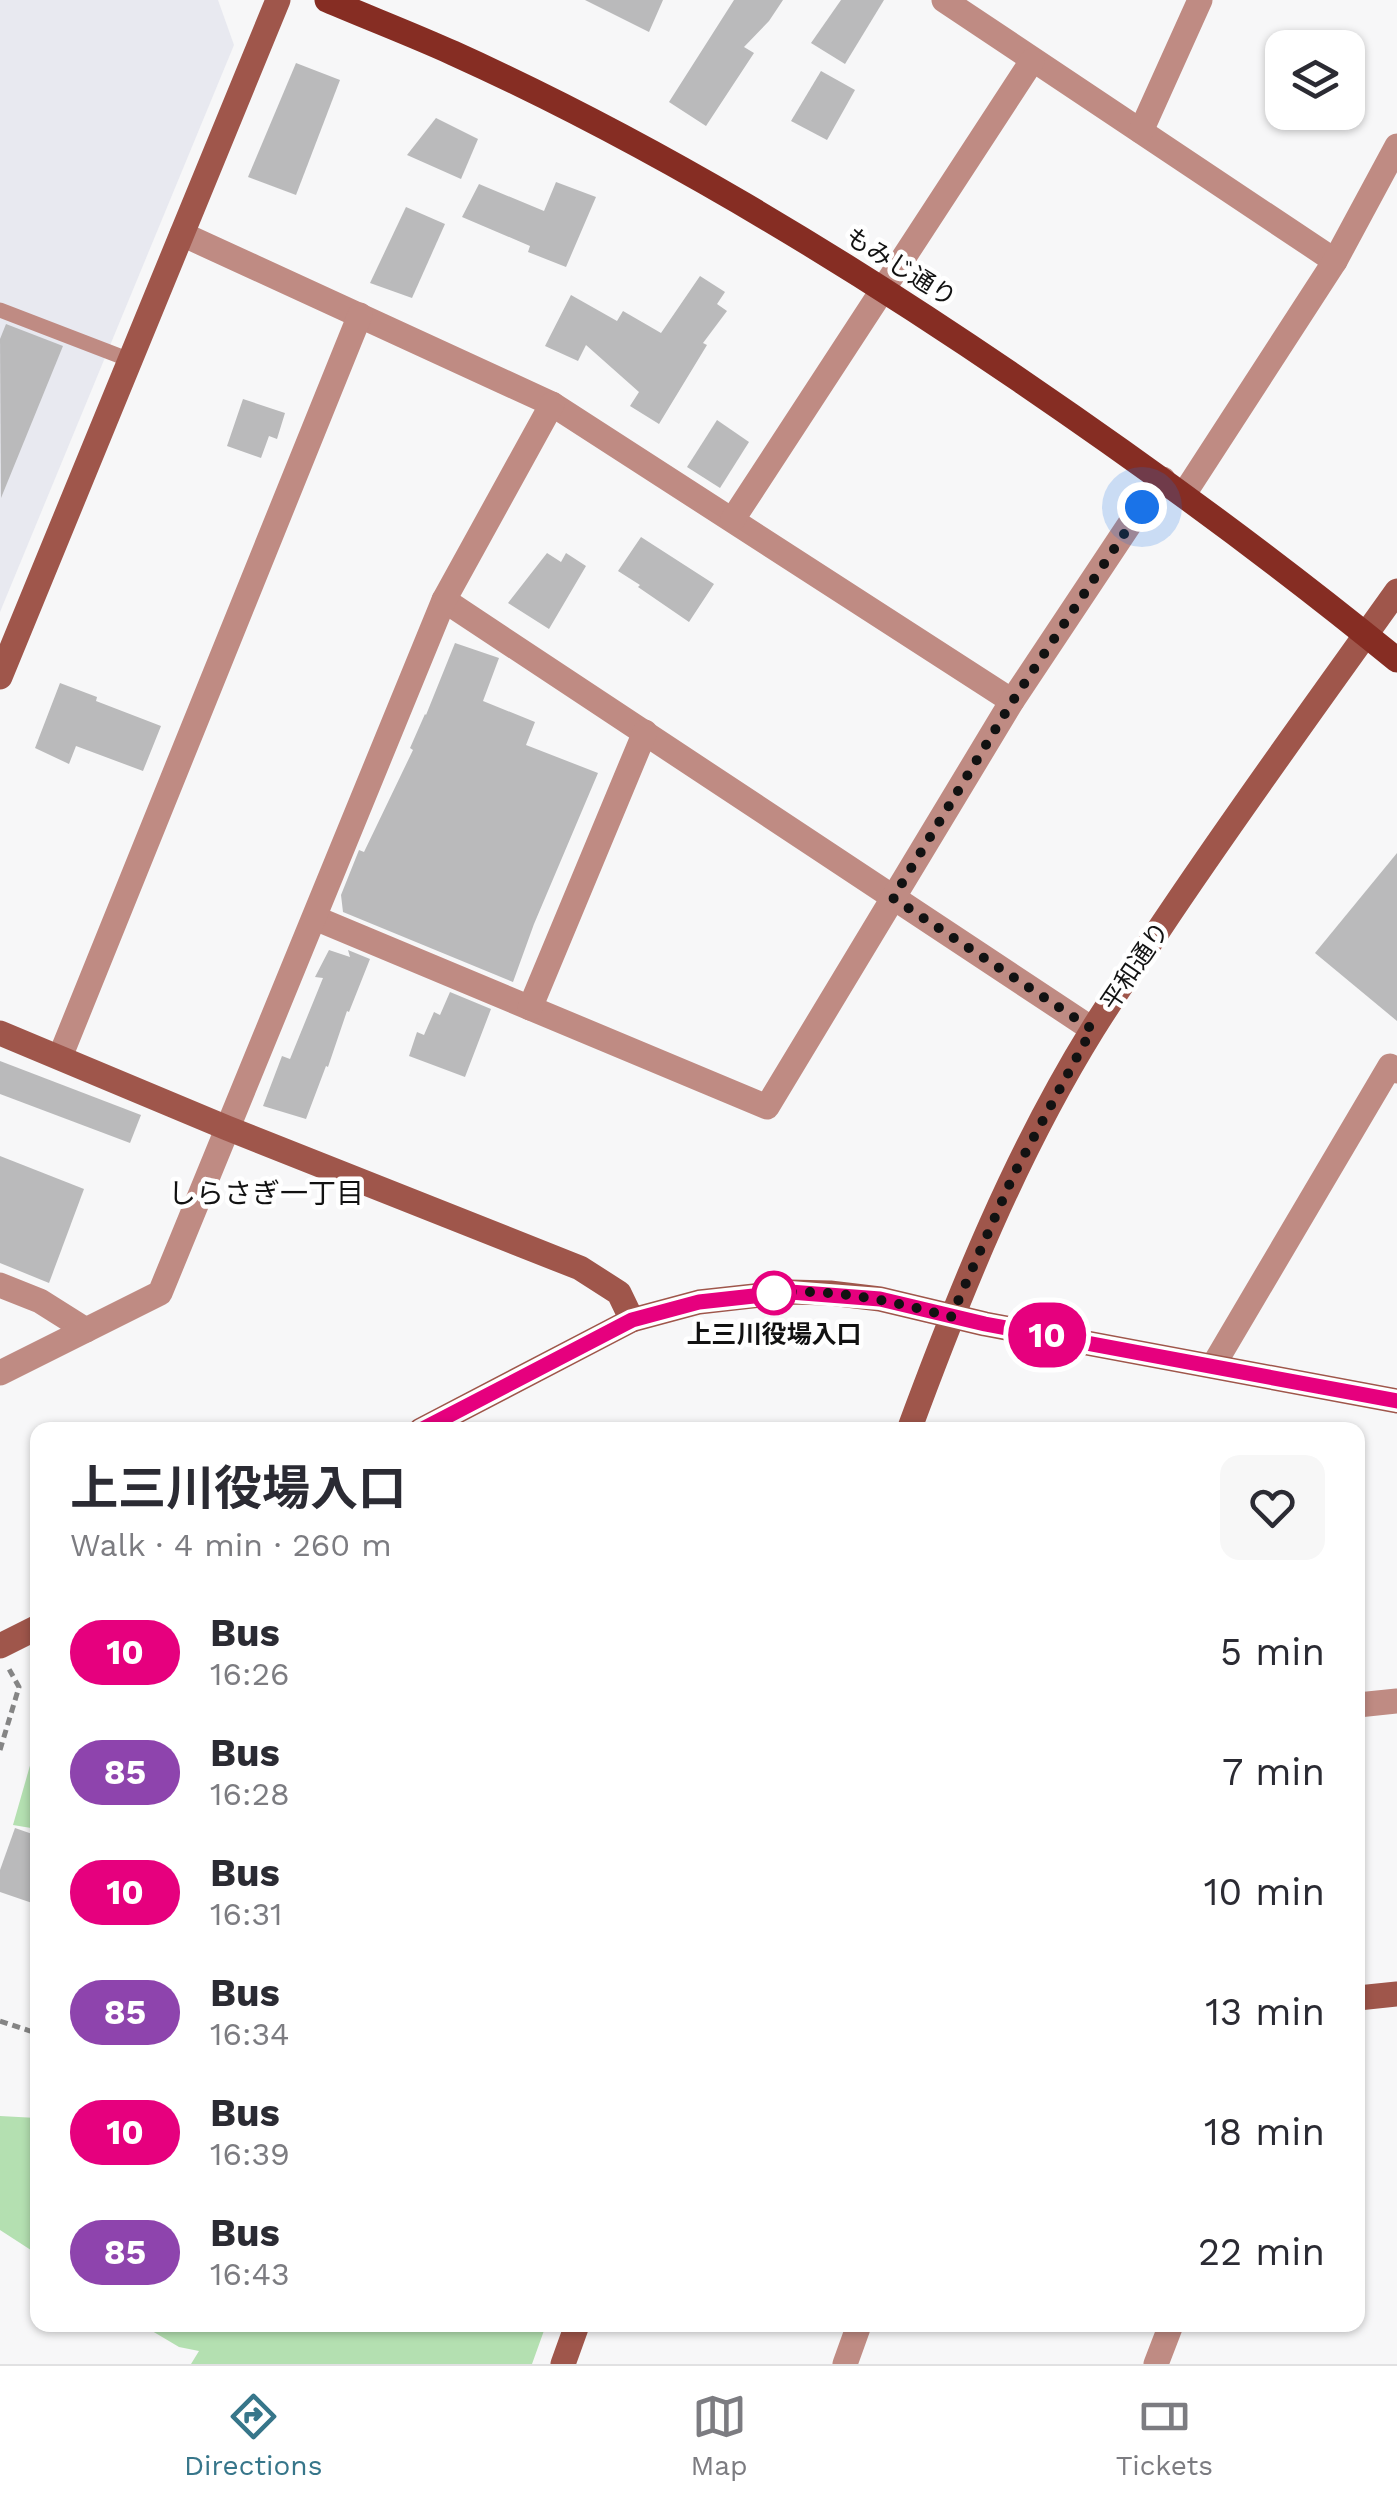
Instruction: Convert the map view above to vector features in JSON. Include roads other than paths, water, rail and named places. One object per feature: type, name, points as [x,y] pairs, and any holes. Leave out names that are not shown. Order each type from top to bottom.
[{"type":"main road","name":"もみじ通り","points":[[327,0],[453,53],[598,124],[884,289],[1173,486],[1397,660]]},
{"type":"street","points":[[0,677],[278,0]]},
{"type":"street","points":[[944,0],[1335,262]]},
{"type":"street","points":[[1142,132],[1200,0]]},
{"type":"street","points":[[734,520],[1032,61]]},
{"type":"street","points":[[315,918],[767,1107],[1012,702],[1142,507],[1173,486],[1335,262],[1397,146]]},
{"type":"street","points":[[182,234],[552,404],[1012,702]]},
{"type":"street","points":[[60,1058],[360,315]]},
{"type":"street","points":[[0,1373],[160,1293],[444,600],[552,404]]},
{"type":"street","name":"平和通り","points":[[912,1422],[951,1317],[1014,1174],[1092,1029],[1210,854],[1397,592]]},
{"type":"street","points":[[444,600],[1092,1029]]},
{"type":"street","points":[[530,1008],[645,732]]},
{"type":"street","points":[[0,1033],[580,1268],[619,1294],[632,1320]]},
{"type":"street","points":[[1213,1366],[1390,1066],[1397,1071]]},
{"type":"street","points":[[0,1285],[40,1302],[86,1330]]},
{"type":"street","points":[[435,1422],[632,1320],[699,1302],[790,1292],[880,1299],[951,1317],[1397,1401]]},
{"type":"street","points":[[4,1656],[30,1633]]},
{"type":"street","points":[[1365,1704],[1397,1701]]},
{"type":"street","points":[[1365,1997],[1397,1994]]},
{"type":"street","points":[[563,2364],[574,2332]]},
{"type":"street","points":[[845,2364],[856,2332]]},
{"type":"street","points":[[1156,2364],[1168,2332]]},
{"type":"lane","points":[[0,310],[130,360]]},
{"type":"place","name":"上三川役場入口","points":[[774,1293]]},
{"type":"district","name":"しらさぎ一丁目","points":[[266,1193]]}]
